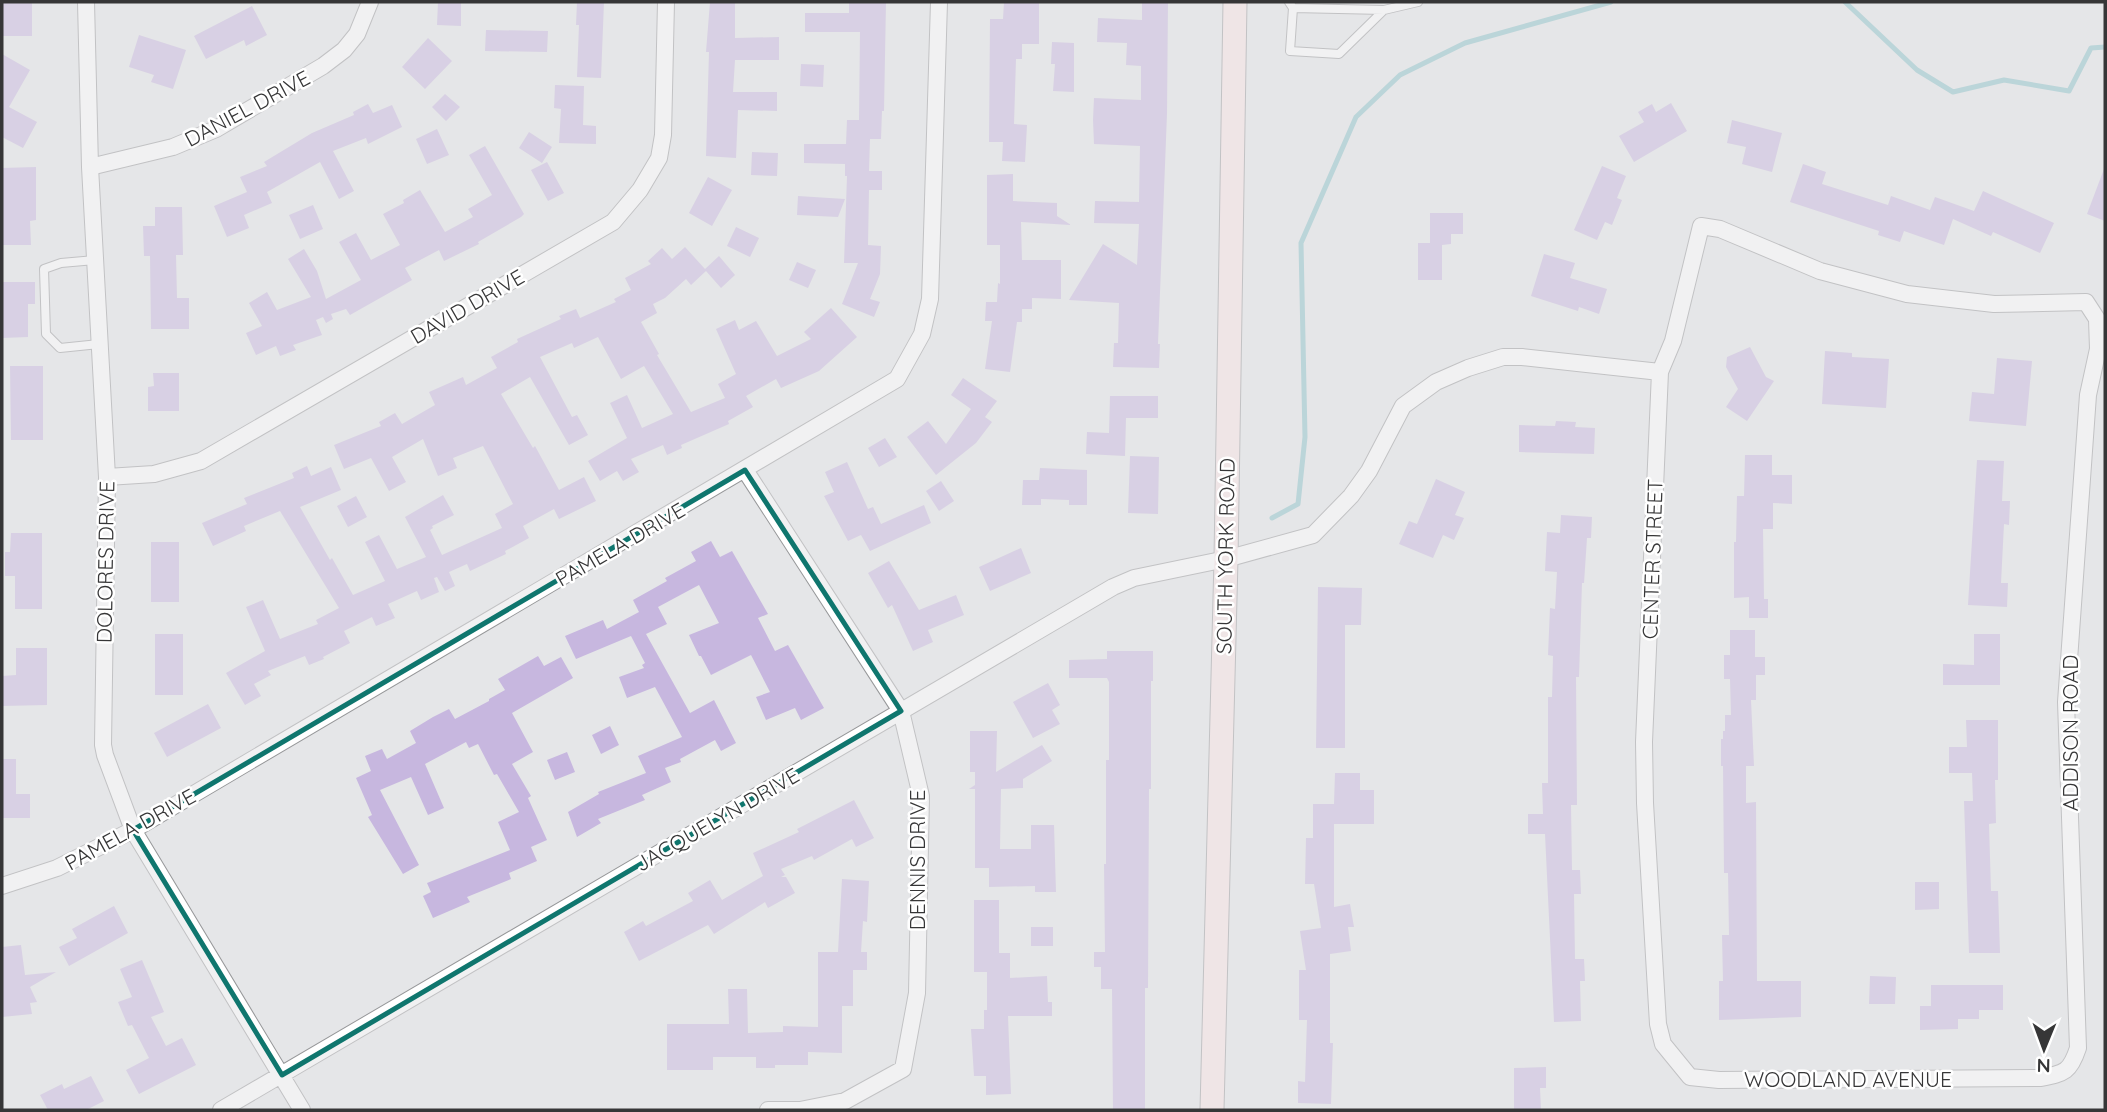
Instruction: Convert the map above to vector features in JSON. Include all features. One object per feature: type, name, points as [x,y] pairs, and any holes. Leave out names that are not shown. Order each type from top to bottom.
[{"type":"main road","name":"SOUTH YORK ROAD","points":[[1213,1110],[1235,2]]},
{"type":"street","name":"DOLORES DRIVE","points":[[86,2],[90,167],[107,477],[103,745],[133,830],[282,1075]]},
{"type":"street","name":"DANIEL DRIVE","points":[[90,167],[173,147],[197,139],[228,122],[323,66],[344,50],[357,34],[370,2]]},
{"type":"street","name":"DAVID DRIVE","points":[[107,477],[154,474],[201,461],[613,222],[640,190],[659,158],[663,135],[666,2]]},
{"type":"street","name":"PAMELA DRIVE","points":[[2,886],[57,868],[133,830],[897,379],[922,334],[930,299],[939,2]]},
{"type":"street","name":"CENTER STREET","points":[[1658,1024],[1644,742],[1660,372],[1673,341],[1701,226],[1720,229],[1820,271]]},
{"type":"street","name":"ADDISON ROAD","points":[[1820,271],[1907,294],[1994,304],[2086,302],[2097,319],[2098,349],[2088,395],[2066,702],[2078,1048],[2068,1069]]},
{"type":"street","name":"JACQUELYN DRIVE","points":[[221,1110],[1113,587],[1134,578],[1226,559],[1313,535],[1351,496],[1369,471],[1403,406],[1436,382],[1503,357],[1522,356],[1660,372]]},
{"type":"street","name":"DENNIS DRIVE","points":[[746,470],[901,711],[921,796],[917,993],[903,1069],[845,1101],[800,1110],[768,1110]]},
{"type":"street","name":"WOODLAND AVENUE","points":[[1658,1024],[1663,1044],[1690,1077],[2041,1078],[2061,1074],[2068,1069]]},
{"type":"street","points":[[282,1075],[302,1110]]},
{"type":"lane","points":[[1384,10],[1339,54],[1290,51],[1291,5],[1384,10],[1418,2]]},
{"type":"lane","points":[[95,260],[61,263],[44,269],[46,334],[60,348],[99,344]]},
{"type":"highlighted area","points":[[745,470],[901,711],[282,1075],[133,830]]},
{"type":"building","points":[[2,2],[32,2],[32,36],[2,36]]},
{"type":"building","points":[[438,2],[461,2],[461,26],[437,25]]},
{"type":"building","points":[[577,2],[604,2],[601,78],[577,77]]},
{"type":"building","points":[[710,2],[735,2],[735,38],[779,37],[779,60],[735,60],[733,92],[777,92],[777,111],[738,110],[736,158],[706,156],[709,52],[706,52]]},
{"type":"building","points":[[849,2],[886,2],[881,139],[870,139],[869,171],[882,171],[882,190],[869,190],[868,245],[881,246],[880,274],[870,299],[880,302],[874,317],[842,304],[858,263],[844,263],[847,176],[845,164],[804,163],[804,144],[846,144],[847,120],[859,120],[860,32],[805,32],[805,13],[849,13]]},
{"type":"building","points":[[1004,2],[1039,2],[1039,44],[1022,44],[1022,59],[1016,59],[1014,124],[1027,125],[1025,162],[1002,161],[1003,142],[989,142],[990,19],[1003,19]]},
{"type":"building","points":[[1142,2],[1168,2],[1159,368],[1113,367],[1114,343],[1118,343],[1119,303],[1069,300],[1103,244],[1137,265],[1139,224],[1094,223],[1095,201],[1139,202],[1140,146],[1094,144],[1093,120],[1094,98],[1141,100],[1141,66],[1126,65],[1127,43],[1097,42],[1098,18],[1142,20]]},
{"type":"building","points":[[252,6],[267,35],[246,46],[244,40],[206,59],[194,36]]},
{"type":"building","points":[[486,30],[548,31],[547,52],[485,51]]},
{"type":"building","points":[[139,35],[186,50],[173,89],[151,82],[154,75],[129,67]]},
{"type":"building","points":[[428,38],[452,61],[425,89],[402,67]]},
{"type":"building","points":[[1052,42],[1074,43],[1074,92],[1053,91],[1055,64],[1051,64]]},
{"type":"building","points":[[2,54],[30,70],[9,107],[37,122],[23,148],[2,137]]},
{"type":"building","points":[[801,64],[824,65],[823,87],[800,86]]},
{"type":"building","points":[[555,85],[584,86],[583,125],[596,126],[596,144],[559,143],[561,109],[554,108]]},
{"type":"building","points":[[445,94],[460,107],[446,121],[432,107]]},
{"type":"building","points":[[1671,103],[1687,131],[1634,162],[1619,136],[1644,122],[1638,112],[1652,104],[1656,112]]},
{"type":"building","points":[[368,104],[373,113],[392,105],[402,127],[368,144],[366,138],[333,151],[354,191],[339,199],[320,162],[267,192],[272,203],[244,215],[249,228],[227,237],[214,206],[247,192],[240,177],[267,166],[264,162],[312,133],[354,115],[353,112]]},
{"type":"building","points":[[1732,120],[1782,133],[1772,172],[1742,164],[1746,147],[1727,143]]},
{"type":"building","points":[[437,129],[449,155],[427,164],[416,139]]},
{"type":"building","points":[[529,132],[552,147],[542,163],[519,148]]},
{"type":"building","points":[[485,146],[524,214],[521,217],[478,242],[479,244],[444,261],[439,250],[405,268],[412,280],[350,315],[346,309],[331,314],[333,319],[326,323],[323,317],[316,320],[322,335],[293,345],[296,350],[280,356],[276,346],[256,355],[246,333],[262,326],[249,303],[267,292],[277,310],[311,297],[288,259],[304,249],[317,271],[326,299],[361,280],[339,242],[356,233],[371,260],[400,245],[383,214],[404,203],[403,200],[420,190],[445,232],[473,217],[468,209],[492,195],[469,155]]},
{"type":"building","points":[[752,152],[778,153],[777,176],[751,175]]},
{"type":"building","points":[[547,162],[564,193],[548,201],[531,170]]},
{"type":"building","points":[[1803,164],[1826,172],[1822,184],[1888,205],[1891,196],[1930,210],[1935,197],[1974,211],[1983,191],[2054,223],[2040,253],[1993,232],[1991,236],[1953,219],[1944,245],[1904,231],[1900,242],[1878,235],[1879,231],[1790,202]]},
{"type":"building","points":[[1602,166],[1626,176],[1617,198],[1622,200],[1612,225],[1605,222],[1597,240],[1574,230]]},
{"type":"building","points":[[36,167],[36,220],[30,221],[31,245],[2,245],[2,168]]},
{"type":"building","points":[[2105,169],[2105,221],[2087,214]]},
{"type":"building","points":[[1013,174],[1013,201],[1057,203],[1057,216],[1071,225],[1021,222],[1022,260],[1061,260],[1061,299],[1032,298],[1032,309],[1022,309],[1022,322],[1017,322],[1010,372],[985,369],[992,321],[985,321],[986,302],[997,302],[998,283],[1000,284],[1000,245],[987,245],[987,175]]},
{"type":"building","points":[[708,177],[732,190],[712,226],[689,213]]},
{"type":"building","points":[[798,196],[845,199],[838,217],[797,215]]},
{"type":"building","points":[[313,205],[323,229],[300,239],[289,215]]},
{"type":"building","points":[[155,207],[182,207],[183,255],[176,255],[177,298],[189,298],[189,329],[151,329],[150,256],[144,256],[143,226],[155,226]]},
{"type":"building","points":[[1430,213],[1463,213],[1463,234],[1451,234],[1451,244],[1442,245],[1442,280],[1418,280],[1418,243],[1430,243]]},
{"type":"building","points":[[736,227],[759,238],[750,257],[727,246]]},
{"type":"building","points":[[685,247],[705,269],[719,256],[735,275],[721,288],[706,271],[691,285],[686,279],[665,298],[653,304],[657,313],[641,322],[691,412],[725,398],[718,384],[736,374],[716,329],[735,320],[739,330],[756,321],[777,356],[811,339],[804,332],[831,308],[857,337],[819,371],[781,388],[776,379],[746,396],[753,407],[728,421],[729,424],[681,445],[682,448],[667,455],[663,445],[631,459],[639,472],[623,481],[617,471],[600,481],[588,461],[627,438],[610,403],[627,395],[642,428],[673,414],[644,366],[621,379],[598,337],[574,348],[572,343],[540,357],[572,417],[577,415],[588,435],[569,445],[530,377],[501,394],[533,448],[535,446],[559,490],[584,477],[596,501],[559,519],[554,509],[523,526],[529,538],[505,551],[506,554],[470,571],[467,564],[449,572],[455,586],[445,591],[437,577],[434,578],[439,592],[421,600],[417,591],[388,604],[395,618],[376,626],[372,617],[344,631],[350,643],[323,657],[324,659],[309,665],[305,656],[268,671],[271,675],[254,684],[261,696],[245,705],[226,673],[265,651],[246,607],[263,600],[280,639],[318,624],[316,620],[339,608],[280,511],[244,526],[246,531],[213,546],[202,523],[247,504],[244,498],[294,478],[292,473],[307,466],[311,476],[331,467],[341,490],[300,507],[353,595],[385,581],[365,542],[379,535],[397,569],[426,557],[405,517],[443,495],[454,515],[432,526],[430,530],[442,555],[502,528],[495,514],[513,504],[483,446],[453,458],[457,468],[438,476],[423,439],[392,457],[406,482],[389,491],[371,458],[344,469],[334,445],[381,426],[379,422],[395,413],[402,424],[435,405],[429,392],[463,377],[466,385],[497,368],[491,357],[518,342],[517,339],[561,319],[559,316],[576,309],[580,318],[616,302],[614,299],[631,290],[625,278],[651,264],[648,261],[662,248],[672,259]]},
{"type":"building","points":[[1544,254],[1575,263],[1570,278],[1607,289],[1599,314],[1579,307],[1578,311],[1531,296]]},
{"type":"building","points":[[797,262],[816,270],[808,288],[789,280]]},
{"type":"building","points":[[2,282],[35,282],[35,304],[28,304],[28,337],[2,338]]},
{"type":"building","points":[[1750,347],[1766,377],[1774,381],[1747,421],[1726,407],[1738,389],[1726,367],[1727,357]]},
{"type":"building","points":[[1825,351],[1852,353],[1852,357],[1889,359],[1886,408],[1822,404]]},
{"type":"building","points":[[1997,358],[2032,361],[2026,426],[1969,421],[1972,392],[1994,394]]},
{"type":"building","points":[[10,366],[43,366],[43,440],[11,440]]},
{"type":"building","points":[[153,373],[179,373],[179,411],[148,411],[148,387],[154,386]]},
{"type":"building","points":[[963,378],[997,401],[985,417],[992,422],[976,443],[936,475],[907,437],[928,421],[946,444],[971,409],[951,395]]},
{"type":"building","points":[[1110,396],[1158,396],[1158,418],[1126,418],[1125,456],[1086,454],[1087,432],[1109,433]]},
{"type":"building","points":[[1556,421],[1576,422],[1575,427],[1595,428],[1594,454],[1519,452],[1519,425],[1555,426]]},
{"type":"building","points":[[885,438],[897,457],[879,467],[868,448]]},
{"type":"building","points":[[1745,455],[1772,455],[1772,475],[1792,475],[1792,504],[1773,503],[1773,529],[1763,529],[1764,599],[1768,599],[1768,618],[1749,618],[1749,597],[1734,598],[1737,496],[1744,496]]},
{"type":"building","points":[[1130,456],[1159,457],[1158,514],[1128,513]]},
{"type":"building","points":[[1977,460],[2004,461],[2002,501],[2010,501],[2009,525],[2004,524],[2001,583],[2008,583],[2007,607],[1968,605]]},
{"type":"building","points":[[847,462],[868,509],[873,507],[881,524],[924,505],[931,523],[870,551],[861,535],[848,541],[824,496],[834,492],[825,472]]},
{"type":"building","points":[[1040,468],[1087,470],[1087,505],[1069,505],[1069,500],[1041,499],[1041,505],[1022,505],[1023,480],[1039,480]]},
{"type":"building","points":[[1436,479],[1465,492],[1455,515],[1464,518],[1454,540],[1443,535],[1433,558],[1399,544],[1409,521],[1417,524]]},
{"type":"building","points":[[941,481],[954,501],[939,511],[926,491]]},
{"type":"building","points":[[356,496],[367,517],[348,527],[337,506]]},
{"type":"building","points":[[1561,515],[1592,517],[1591,538],[1587,538],[1582,583],[1579,677],[1576,677],[1577,805],[1571,805],[1572,870],[1580,870],[1581,894],[1574,894],[1575,959],[1584,959],[1585,981],[1580,981],[1581,1021],[1554,1022],[1545,834],[1528,834],[1528,814],[1543,814],[1542,783],[1548,783],[1548,697],[1552,697],[1553,656],[1548,655],[1550,608],[1555,609],[1557,572],[1545,571],[1547,532],[1560,533]]},
{"type":"building","points":[[11,533],[42,533],[42,609],[15,609],[15,576],[5,576],[5,552],[10,552]]},
{"type":"building","points":[[711,541],[720,557],[732,551],[768,614],[758,618],[775,651],[788,645],[824,708],[801,720],[795,708],[766,720],[756,697],[770,692],[751,655],[711,675],[689,635],[719,623],[699,585],[658,607],[667,624],[646,634],[690,713],[714,700],[736,743],[721,751],[715,740],[680,759],[681,762],[665,768],[671,782],[642,795],[645,800],[598,819],[601,823],[577,837],[568,812],[599,794],[598,792],[646,773],[638,756],[682,737],[655,687],[627,698],[619,677],[644,668],[642,665],[645,663],[631,636],[576,659],[565,636],[603,620],[607,629],[639,612],[633,600],[696,561],[691,552]]},
{"type":"building","points":[[151,542],[179,542],[179,602],[151,602]]},
{"type":"building","points":[[1021,548],[1031,573],[990,591],[979,567]]},
{"type":"building","points":[[889,561],[919,610],[956,595],[964,615],[928,630],[933,642],[913,651],[892,605],[888,608],[868,573]]},
{"type":"building","points":[[1318,587],[1362,588],[1361,625],[1345,625],[1345,748],[1316,748]]},
{"type":"building","points":[[1730,630],[1755,630],[1755,657],[1765,657],[1765,675],[1756,675],[1756,700],[1751,700],[1754,766],[1746,766],[1746,803],[1756,802],[1757,981],[1801,981],[1801,1017],[1719,1020],[1719,981],[1723,981],[1722,935],[1729,935],[1728,873],[1724,873],[1721,739],[1725,731],[1725,715],[1731,715],[1730,679],[1724,679],[1724,655],[1730,655]]},
{"type":"building","points":[[155,634],[183,634],[183,695],[155,695]]},
{"type":"building","points":[[1974,634],[2000,634],[2000,685],[1943,685],[1943,664],[1974,665]]},
{"type":"building","points":[[16,648],[47,648],[47,705],[2,706],[2,676],[16,675]]},
{"type":"building","points":[[1107,651],[1153,651],[1148,988],[1145,988],[1145,1110],[1113,1110],[1112,989],[1101,989],[1101,967],[1094,967],[1094,952],[1105,952],[1104,864],[1106,760],[1109,760],[1109,682],[1107,678],[1069,678],[1069,660],[1107,659]]},
{"type":"building","points":[[538,656],[544,666],[561,657],[573,678],[512,713],[533,752],[512,764],[531,796],[528,798],[547,840],[531,847],[537,861],[509,873],[511,879],[467,897],[470,902],[433,918],[423,896],[431,892],[427,883],[510,850],[498,822],[519,812],[497,774],[494,775],[478,744],[469,748],[466,742],[425,764],[444,808],[428,815],[411,777],[380,790],[419,865],[403,874],[368,817],[372,815],[356,778],[371,771],[365,756],[382,749],[387,759],[416,743],[410,731],[433,717],[449,709],[455,719],[489,701],[505,690],[498,679]]},
{"type":"building","points":[[1048,683],[1060,705],[1052,710],[1060,724],[1033,738],[1013,702]]},
{"type":"building","points":[[208,704],[221,728],[167,757],[154,733]]},
{"type":"building","points":[[1966,720],[1998,720],[1996,823],[1989,824],[1991,891],[1998,891],[2000,953],[1969,953],[1964,801],[1973,801],[1972,773],[1949,773],[1949,747],[1967,747]]},
{"type":"building","points":[[610,726],[619,745],[601,754],[592,735]]},
{"type":"building","points":[[970,731],[997,731],[996,772],[1042,745],[1052,761],[1023,779],[1023,788],[1001,789],[1000,849],[1031,849],[1031,825],[1054,825],[1056,892],[1035,892],[1035,886],[989,887],[989,868],[975,868],[975,789],[969,789],[975,785],[975,772],[970,772]]},
{"type":"building","points":[[567,752],[575,772],[555,780],[547,760]]},
{"type":"building","points":[[2,759],[16,759],[16,794],[30,794],[30,818],[2,818]]},
{"type":"building","points":[[1335,773],[1360,773],[1360,790],[1374,790],[1374,824],[1334,824],[1334,907],[1350,904],[1354,927],[1348,927],[1351,951],[1330,954],[1330,1043],[1333,1043],[1331,1104],[1298,1103],[1298,1081],[1305,1082],[1307,1020],[1299,1020],[1299,970],[1306,970],[1300,931],[1321,928],[1314,884],[1305,884],[1306,838],[1313,838],[1313,804],[1334,804]]},
{"type":"building","points":[[854,800],[874,838],[856,847],[852,839],[814,860],[812,856],[781,869],[785,875],[781,877],[786,877],[795,893],[768,908],[765,902],[714,934],[708,925],[639,961],[624,932],[643,921],[646,926],[693,901],[688,893],[710,880],[722,900],[763,876],[753,853],[799,832],[797,829]]},
{"type":"building","points":[[842,879],[869,881],[867,922],[863,921],[861,952],[867,952],[867,970],[853,970],[853,1006],[842,1006],[842,1053],[808,1052],[808,1065],[756,1068],[756,1057],[713,1057],[713,1070],[667,1070],[667,1024],[729,1024],[728,989],[747,989],[748,1033],[783,1032],[783,1026],[818,1027],[818,952],[838,952]]},
{"type":"building","points":[[1915,882],[1939,882],[1939,909],[1915,910]]},
{"type":"building","points":[[974,900],[999,900],[999,953],[1010,953],[1010,978],[1047,976],[1048,1002],[1052,1002],[1052,1016],[1008,1016],[1011,1094],[986,1095],[986,1076],[974,1076],[971,1029],[984,1029],[987,972],[974,972]]},
{"type":"building","points":[[114,906],[128,933],[69,966],[59,947],[77,938],[72,929]]},
{"type":"building","points":[[1031,927],[1053,927],[1053,946],[1031,946]]},
{"type":"building","points":[[21,945],[25,975],[56,972],[30,987],[37,1002],[30,1003],[32,1014],[2,1017],[2,947]]},
{"type":"building","points":[[142,960],[164,1012],[151,1017],[166,1046],[182,1038],[196,1065],[139,1094],[126,1070],[149,1058],[132,1025],[128,1026],[118,1002],[132,997],[120,969]]},
{"type":"building","points":[[1870,976],[1896,977],[1895,1004],[1869,1004]]},
{"type":"building","points":[[1931,985],[2003,985],[2003,1010],[1979,1010],[1979,1019],[1958,1019],[1958,1029],[1920,1030],[1920,1006],[1931,1006]]},
{"type":"building","points":[[1546,1067],[1546,1088],[1540,1088],[1541,1110],[1514,1110],[1514,1068]]},
{"type":"building","points":[[91,1076],[104,1101],[86,1110],[48,1110],[40,1095],[62,1084],[64,1089]]},
{"type":"waterway","points":[[1272,518],[1298,504],[1305,437],[1301,243],[1356,117],[1400,75],[1465,43],[1611,2]]},
{"type":"waterway","points":[[1845,2],[1917,70],[1953,92],[2004,80],[2069,91],[2091,48],[2105,47]]}]
